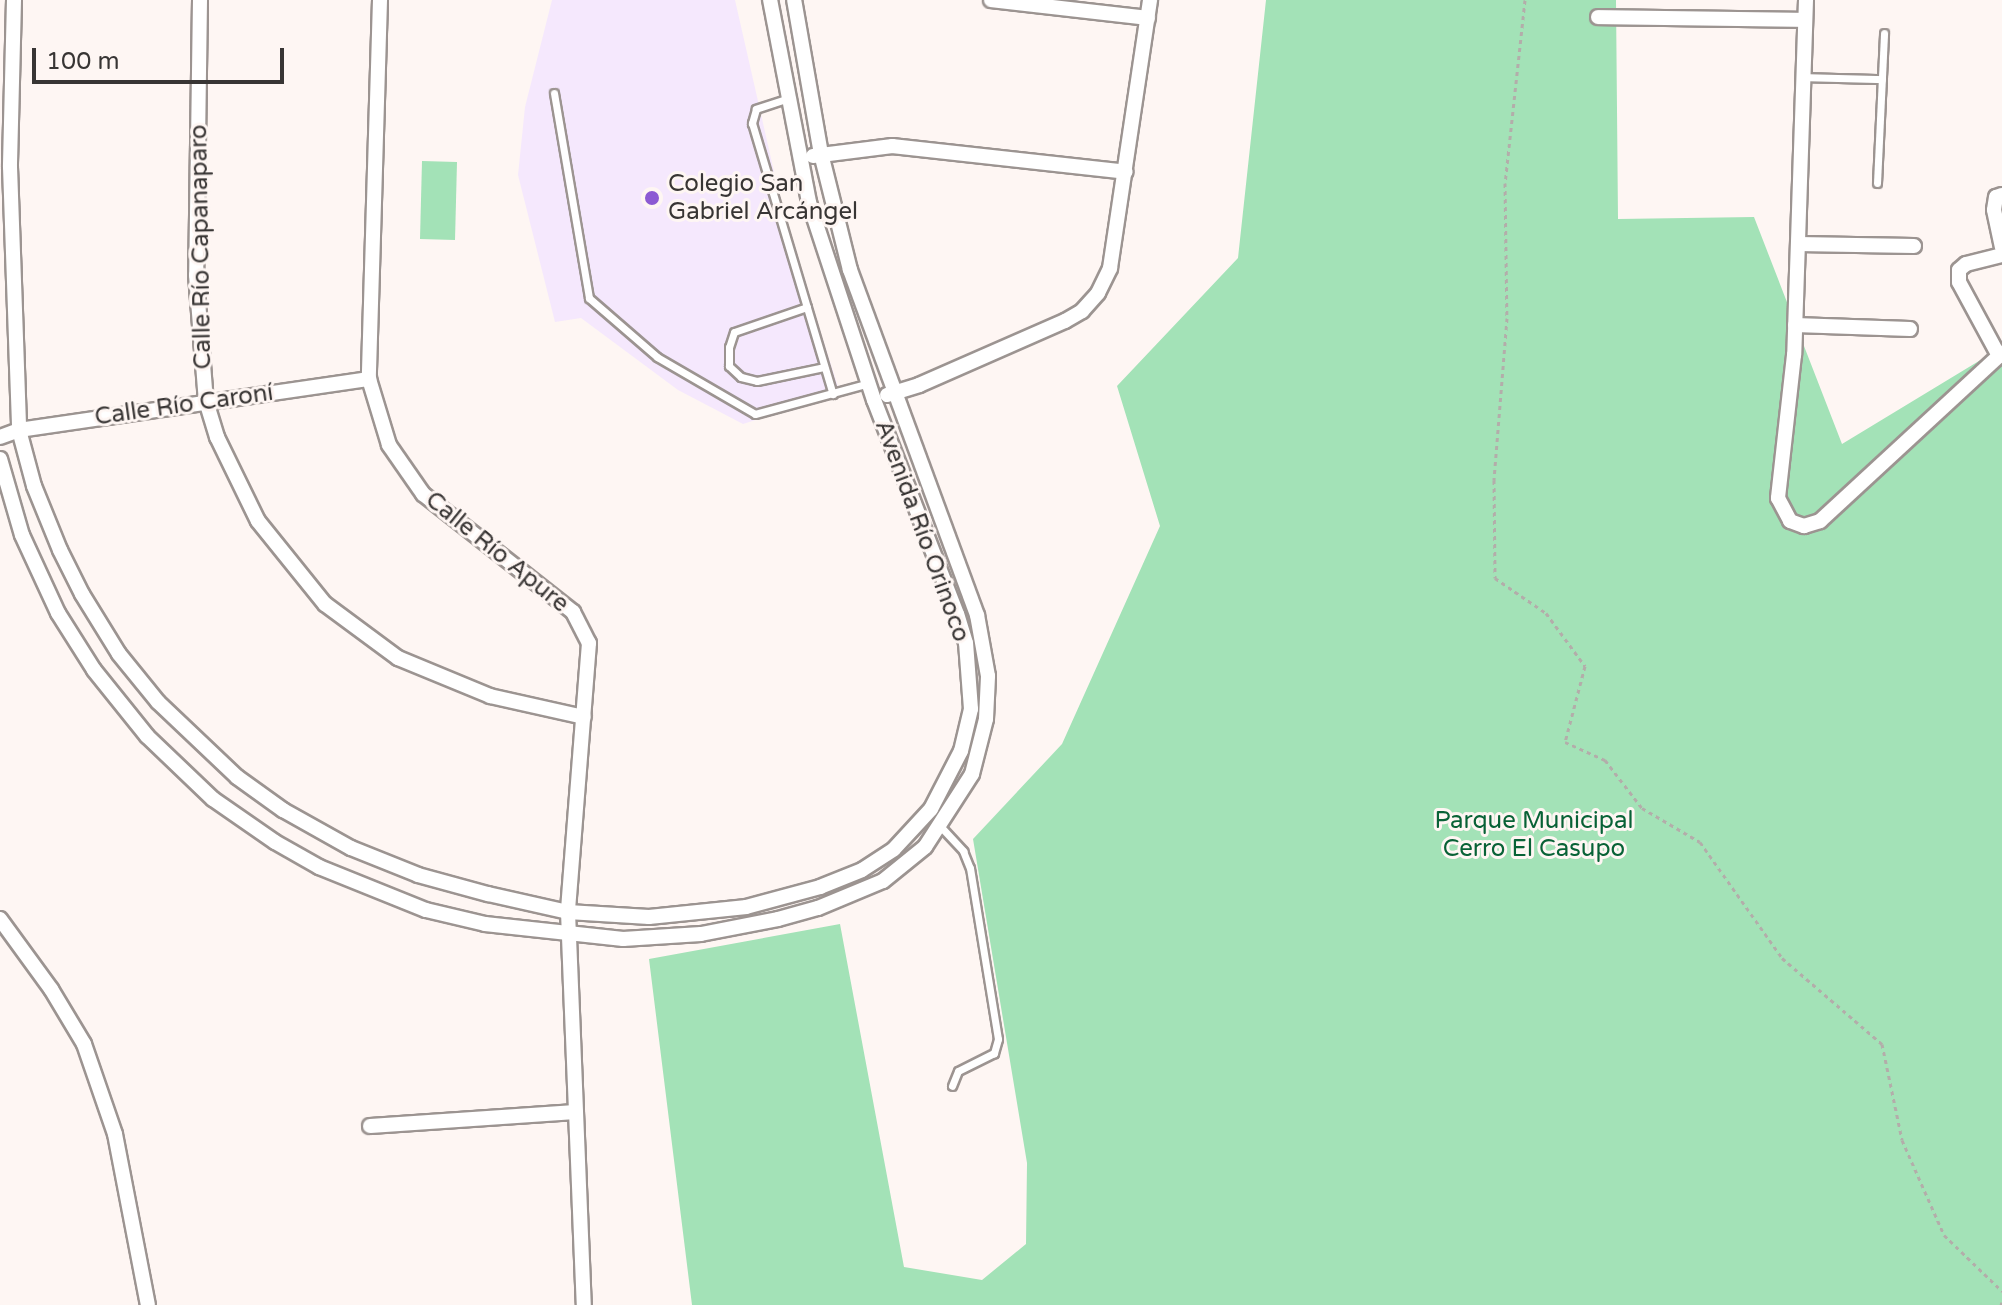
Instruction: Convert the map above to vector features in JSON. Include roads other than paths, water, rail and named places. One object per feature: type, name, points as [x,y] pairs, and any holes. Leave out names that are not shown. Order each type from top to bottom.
[{"type":"street","name":"Avenida Río Orinoco","points":[[14,0],[6,47],[19,430],[50,528],[82,594],[119,654],[196,742],[283,810],[351,848],[418,875],[568,912],[649,917],[746,907],[820,887],[850,875],[905,838],[931,809],[961,751],[971,709],[966,643],[874,400],[830,272],[800,159],[770,0]]},
{"type":"street","name":"Calle Río Capanaparo","points":[[200,0],[196,275],[206,401],[217,437],[258,521],[325,604],[398,658],[490,696],[584,717]]},
{"type":"street","name":"Calle Río Apure","points":[[380,0],[369,379],[389,445],[423,494],[573,612],[589,643],[568,912],[584,1305]]},
{"type":"street","name":"Avenida Río Orinoco","points":[[0,459],[22,535],[58,613],[94,670],[147,736],[213,799],[275,842],[319,867],[426,910],[485,924],[568,935],[635,939],[701,934],[778,919],[857,893],[883,881],[905,865],[941,827],[972,774],[981,741],[988,676],[977,615],[850,270],[821,154],[794,0]]},
{"type":"street","points":[[991,0],[1148,18]]},
{"type":"street","points":[[874,400],[919,385],[1082,311],[1098,293],[1110,268],[1150,0]]},
{"type":"street","points":[[1806,0],[1795,325],[1778,498],[1790,521],[1804,526],[1820,521],[2000,355],[1959,282],[1959,270],[1966,264],[2002,255]]},
{"type":"street","points":[[1598,17],[1805,20]]},
{"type":"street","points":[[800,159],[892,146],[1126,172]]},
{"type":"street","points":[[2002,195],[1996,197],[1994,210],[2002,247]]},
{"type":"street","points":[[1798,244],[1914,246]]},
{"type":"street","points":[[1795,325],[1910,329]]},
{"type":"street","name":"Calle Río Caroní","points":[[0,437],[19,430],[369,379]]},
{"type":"street","points":[[966,643],[982,640]]},
{"type":"street","points":[[850,875],[857,893]]},
{"type":"street","points":[[0,919],[51,989],[84,1044],[115,1134],[148,1305]]},
{"type":"street","points":[[370,1126],[576,1112]]},
{"type":"lane","points":[[1877,183],[1884,33]]},
{"type":"lane","points":[[1803,77],[1882,79]]},
{"type":"lane","points":[[554,93],[589,298],[657,357],[745,411],[761,413],[869,383]]},
{"type":"lane","points":[[789,98],[756,109],[752,123],[833,394]]},
{"type":"lane","points":[[807,307],[734,332],[729,347],[729,366],[741,377],[757,381],[824,367]]},
{"type":"lane","points":[[941,827],[963,851],[970,868],[998,1039],[994,1053],[958,1071],[952,1086]]},
{"type":"place","name":"Colegio San Gabriel Arcángel","points":[[652,198]]},
{"type":"park label","name":"Parque Municipal Cerro El Casupo","points":[[1534,835]]}]
